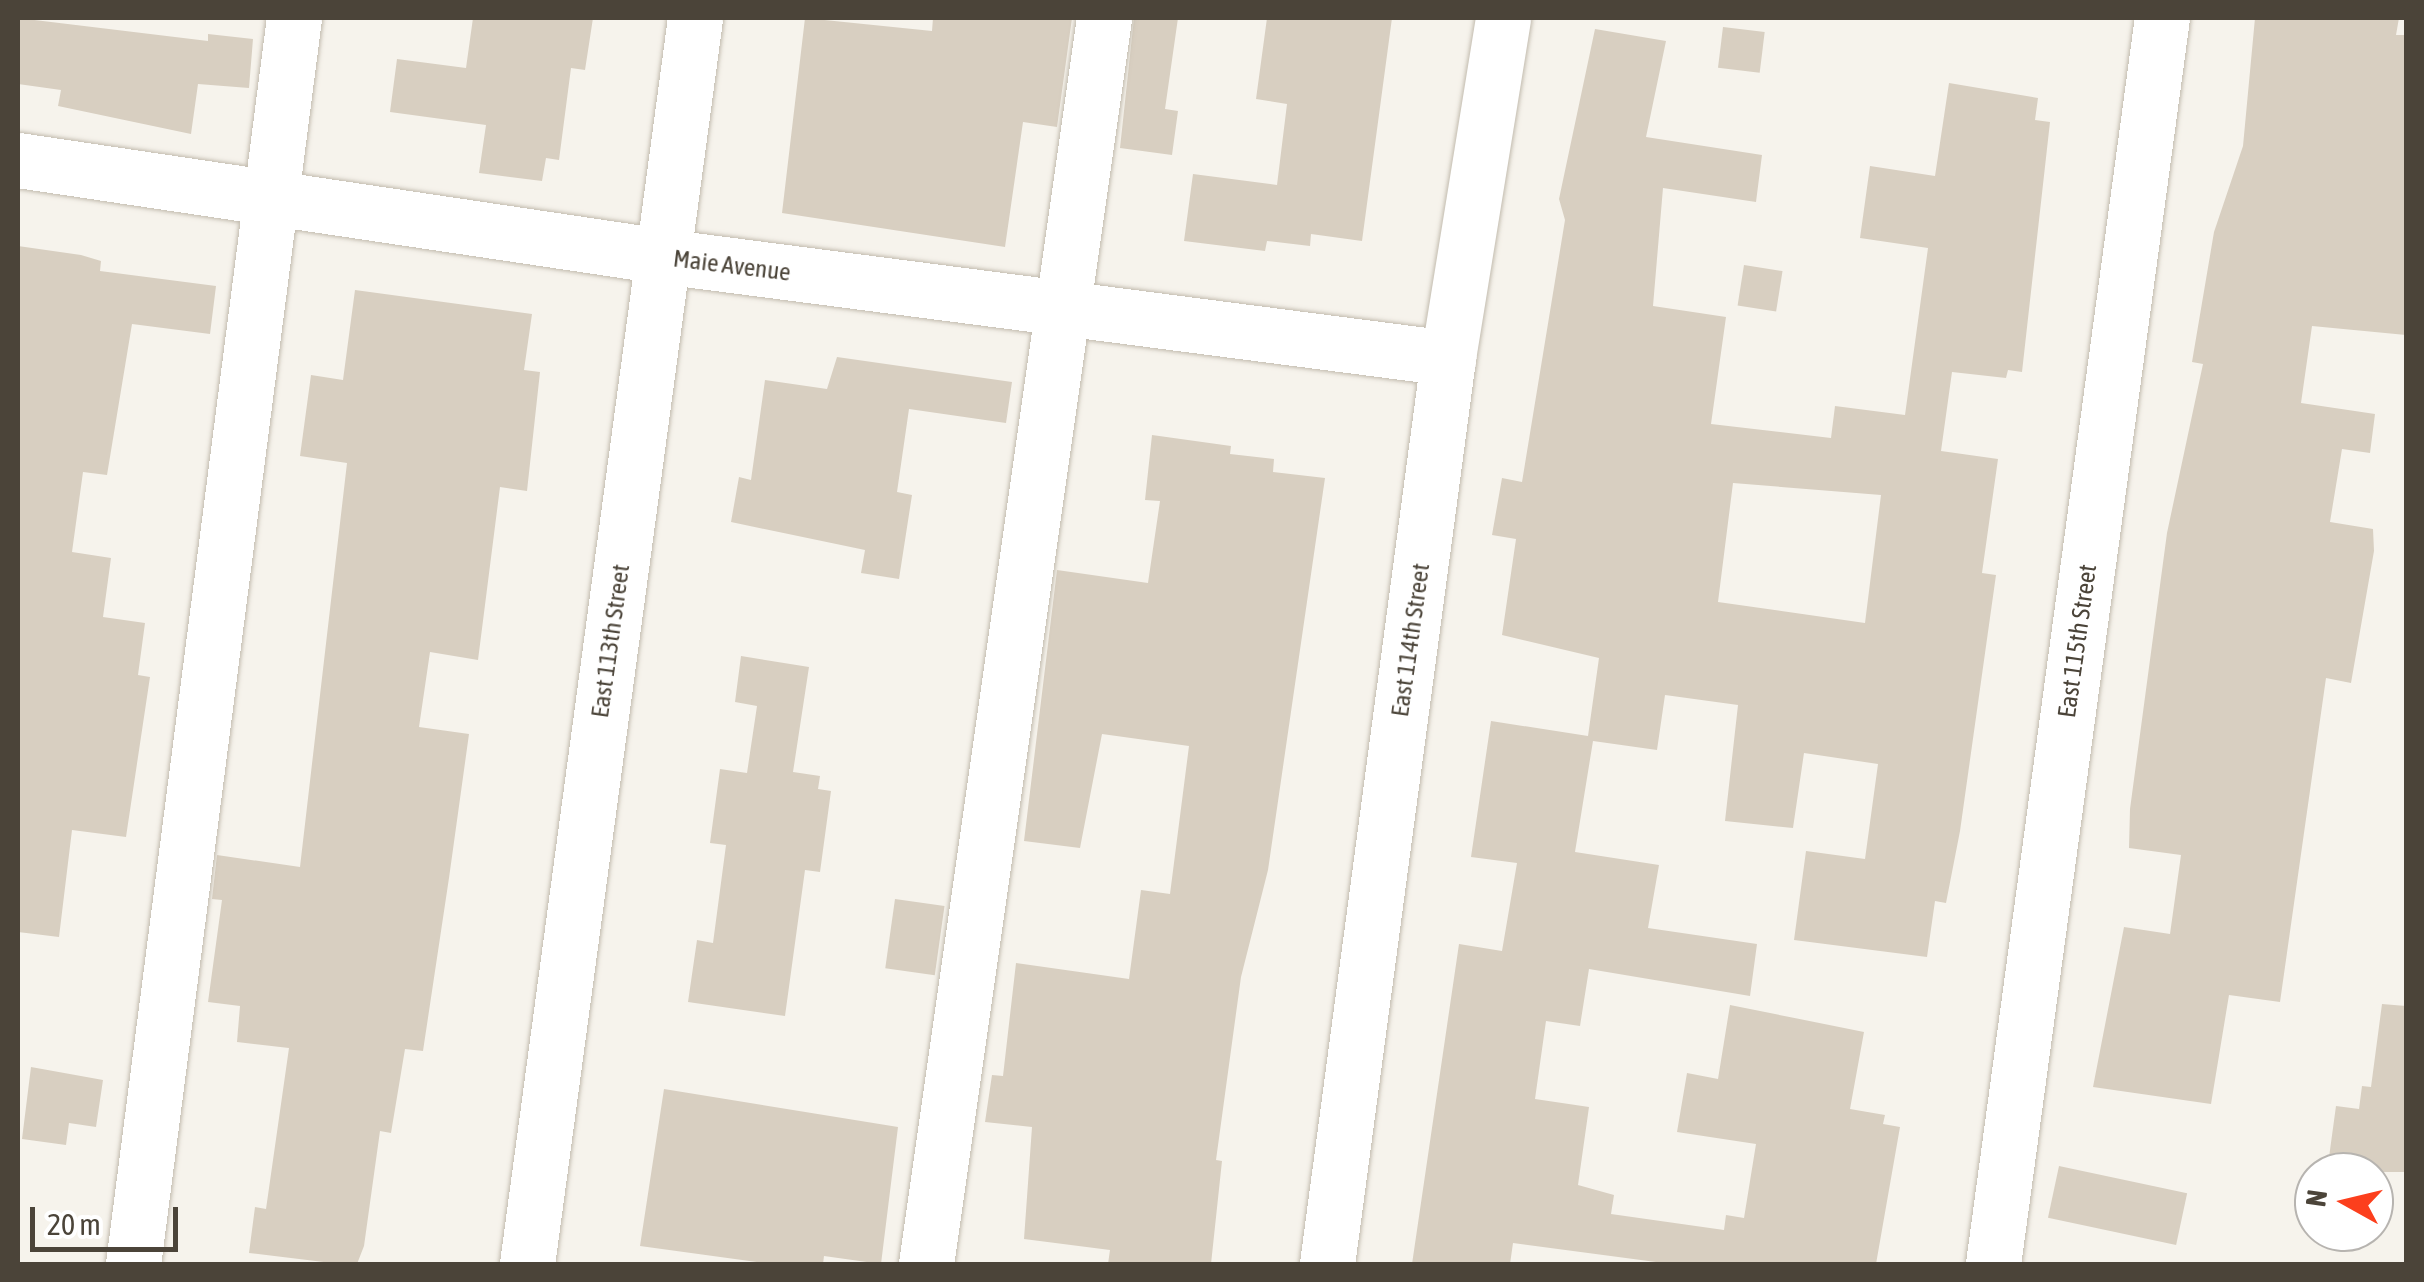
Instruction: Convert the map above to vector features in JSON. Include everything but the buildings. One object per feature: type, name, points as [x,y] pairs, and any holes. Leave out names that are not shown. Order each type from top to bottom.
[{"type":"street","points":[[133,1264],[294,18]]},
{"type":"street","name":"East 113th Street","points":[[527,1264],[695,18]]},
{"type":"street","points":[[926,1264],[1104,18]]},
{"type":"street","name":"East 114th Street","points":[[1326,1264],[1448,358],[1503,18]]},
{"type":"street","name":"East 115th Street","points":[[1993,1264],[2162,18]]},
{"type":"street","name":"Maie Avenue","points":[[18,160],[662,256],[1448,358]]}]
